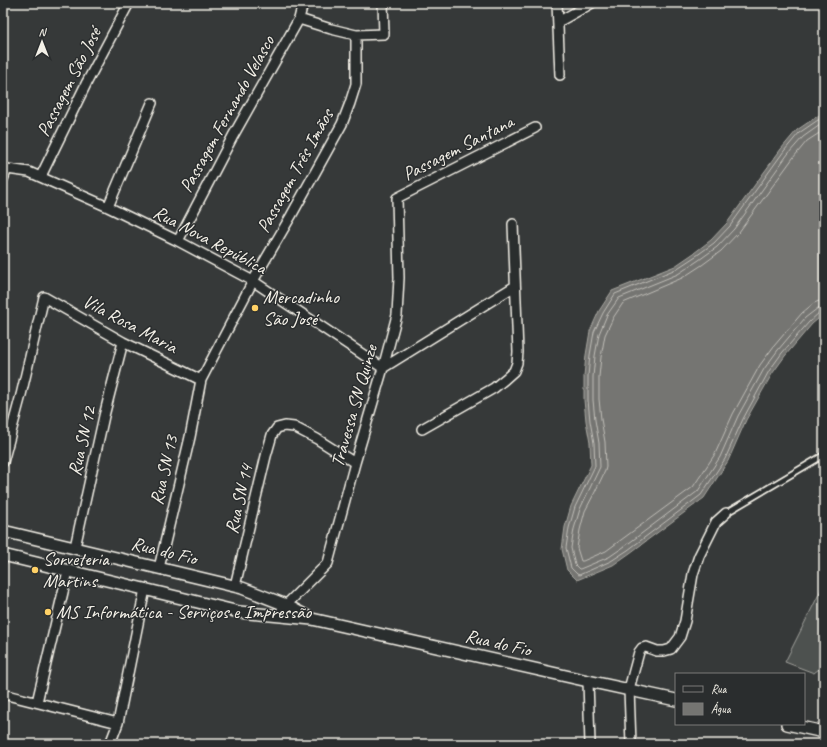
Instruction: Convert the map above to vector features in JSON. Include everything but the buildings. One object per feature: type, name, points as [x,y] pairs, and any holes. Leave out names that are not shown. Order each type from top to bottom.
[{"type":"street","name":"Passagem São José","points":[[41,176],[87,82],[129,3]]},
{"type":"street","name":"Passagem Fernando Velasco","points":[[178,241],[233,136],[299,19],[303,3]]},
{"type":"street","points":[[299,19],[331,29],[356,34],[384,34],[383,3]]},
{"type":"street","points":[[557,3],[560,75]]},
{"type":"street","points":[[558,22],[592,3]]},
{"type":"street","name":"Passagem Três Imãos","points":[[201,380],[253,281],[342,124],[356,84],[356,34]]},
{"type":"street","points":[[108,207],[152,103]]},
{"type":"street","name":"Passagem Santana","points":[[397,198],[535,128]]},
{"type":"street","name":"Rua Nova República","points":[[3,179],[7,169],[30,172],[108,207],[178,241],[253,281],[383,368]]},
{"type":"street","name":"Travessa SN Quinze","points":[[278,616],[286,605],[328,563],[397,315],[399,278],[397,198]]},
{"type":"street","points":[[422,429],[494,388],[514,371],[517,363],[518,352],[513,224]]},
{"type":"street","points":[[383,368],[515,286]]},
{"type":"street","name":"Vila Rosa Maria","points":[[3,462],[21,395],[44,297],[123,342],[201,380]]},
{"type":"street","name":"Rua SN 12","points":[[75,548],[104,416],[123,342]]},
{"type":"street","name":"Rua SN 13","points":[[159,568],[190,437],[201,380]]},
{"type":"street","name":"Rua SN 14","points":[[235,586],[272,435],[278,428],[285,426],[294,427],[355,463]]},
{"type":"street","points":[[631,744],[630,689],[639,652],[642,648],[646,647],[658,651],[671,649],[680,637],[685,621],[693,574],[699,556],[716,522],[726,513]]},
{"type":"street","name":"Rua do Fio","points":[[3,531],[235,586],[286,605],[312,619]]},
{"type":"street","name":"Rua do Fio","points":[[3,555],[239,612],[312,619],[675,700]]},
{"type":"street","points":[[38,702],[68,571]]},
{"type":"street","points":[[110,744],[118,723],[145,589]]},
{"type":"street","points":[[588,681],[590,744]]},
{"type":"street","points":[[3,694],[118,723]]},
{"type":"street","points":[[792,725],[824,732]]},
{"type":"lane","points":[[726,513],[824,454]]},
{"type":"shaded area","points":[[824,584],[824,665],[814,673],[785,662]]},
{"type":"water","points":[[824,113],[824,314],[812,324],[772,374],[746,420],[728,461],[704,498],[613,565],[577,580],[567,570],[562,549],[565,527],[571,506],[591,465],[590,443],[584,400],[584,376],[590,331],[599,311],[612,291],[675,266],[711,240],[727,223],[781,149],[797,130]]},
{"type":"place","name":"Mercadinho São José","points":[[255,308]]},
{"type":"place","name":"Sorveteria Martins","points":[[35,570]]},
{"type":"place","name":"MS Informática - Serviços e Impressão","points":[[48,612]]}]
